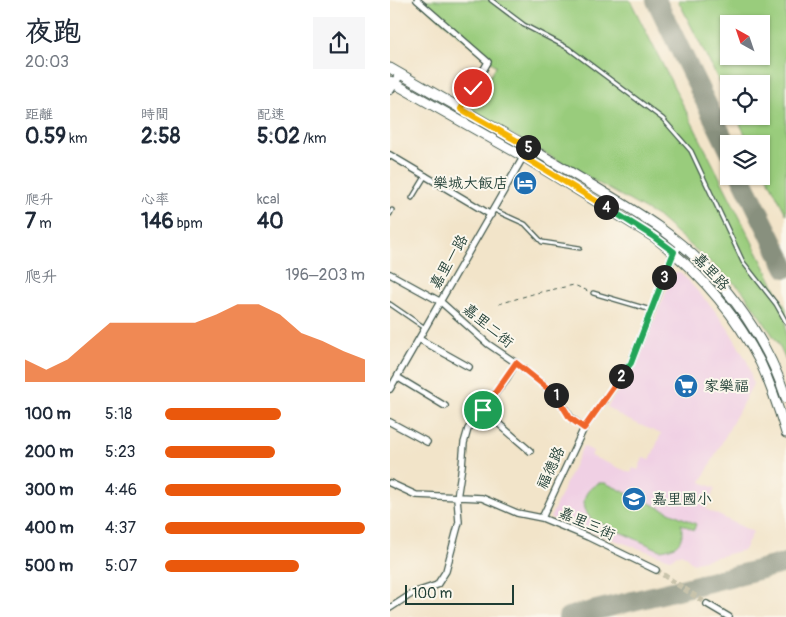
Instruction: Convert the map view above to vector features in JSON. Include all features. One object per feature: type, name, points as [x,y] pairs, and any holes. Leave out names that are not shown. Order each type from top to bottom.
[{"type":"main road","name":"嘉里路","points":[[390,68],[529,147],[642,216],[681,245],[722,286],[756,333],[772,362],[786,398]]},
{"type":"main road","name":"嘉里路","points":[[391,85],[524,157],[654,237],[674,252],[706,285],[728,312],[760,362],[775,398],[786,434]]},
{"type":"street","points":[[416,0],[488,62],[461,109]]},
{"type":"street","points":[[391,85],[400,74]]},
{"type":"street","name":"嘉里一路","points":[[390,389],[420,340],[425,328],[529,147]]},
{"type":"street","points":[[390,156],[493,212]]},
{"type":"street","name":"福德路","points":[[542,518],[584,428],[631,363],[674,252],[681,245]]},
{"type":"street","name":"嘉里二街","points":[[390,274],[441,302],[488,344],[516,363],[556,395],[570,418],[584,428]]},
{"type":"street","points":[[420,340],[469,367]]},
{"type":"street","points":[[390,608],[413,592],[437,585],[446,572],[459,522],[457,498],[464,443],[468,429],[516,363]]},
{"type":"street","points":[[397,377],[445,406]]},
{"type":"street","points":[[483,410],[530,451]]},
{"type":"street","points":[[390,422],[427,442]]},
{"type":"street","name":"嘉里三街","points":[[390,483],[416,495],[482,498],[516,513],[542,518],[588,537],[656,570]]},
{"type":"street","points":[[707,604],[729,617]]},
{"type":"lane","points":[[491,0],[524,24],[568,48],[663,119],[690,151],[743,262],[776,304],[786,322]]},
{"type":"lane","points":[[412,198],[426,176]]},
{"type":"lane","points":[[493,212],[525,224],[542,242],[580,248]]},
{"type":"lane","points":[[593,293],[651,310]]},
{"type":"lane","points":[[390,304],[425,328]]},
{"type":"path","points":[[499,304],[574,284],[593,293]]},
{"type":"shaded area","points":[[680,272],[712,307],[729,330],[748,363],[753,384],[701,482],[715,488],[706,509],[753,532],[744,550],[692,563],[681,553],[670,559],[550,518],[583,446],[593,451],[591,456],[631,473],[633,468],[638,470],[643,458],[650,460],[661,434],[624,418],[607,407],[637,364],[673,274]]},
{"type":"green space","points":[[417,0],[630,0],[720,178],[720,185],[723,185],[786,309],[786,361],[778,343],[742,290],[657,216],[470,111],[496,66]]},
{"type":"green space","points":[[678,0],[786,0],[786,214],[770,183],[770,135],[746,135],[740,125],[770,125],[770,75],[720,75],[720,83]]},
{"type":"green space","points":[[599,483],[605,483],[696,524],[694,530],[681,524],[681,540],[671,548],[660,550],[591,519],[585,508],[584,498],[589,490]]},
{"type":"taxiway","points":[[656,0],[722,135]]},
{"type":"taxiway","points":[[745,185],[786,268]]},
{"type":"taxiway","points":[[568,617],[786,563]]},
{"type":"tunnel","points":[[656,570],[707,604]]},
{"type":"place","name":"樂城大飯店","points":[[525,183]]},
{"type":"place","name":"家樂福","points":[[686,386]]},
{"type":"place","name":"嘉里國小","points":[[634,499]]},
{"type":"route","points":[[473,88],[461,109],[529,147],[524,157],[654,237],[674,252],[631,363],[584,428],[570,418],[565,406],[556,395],[516,363],[483,410]]}]
